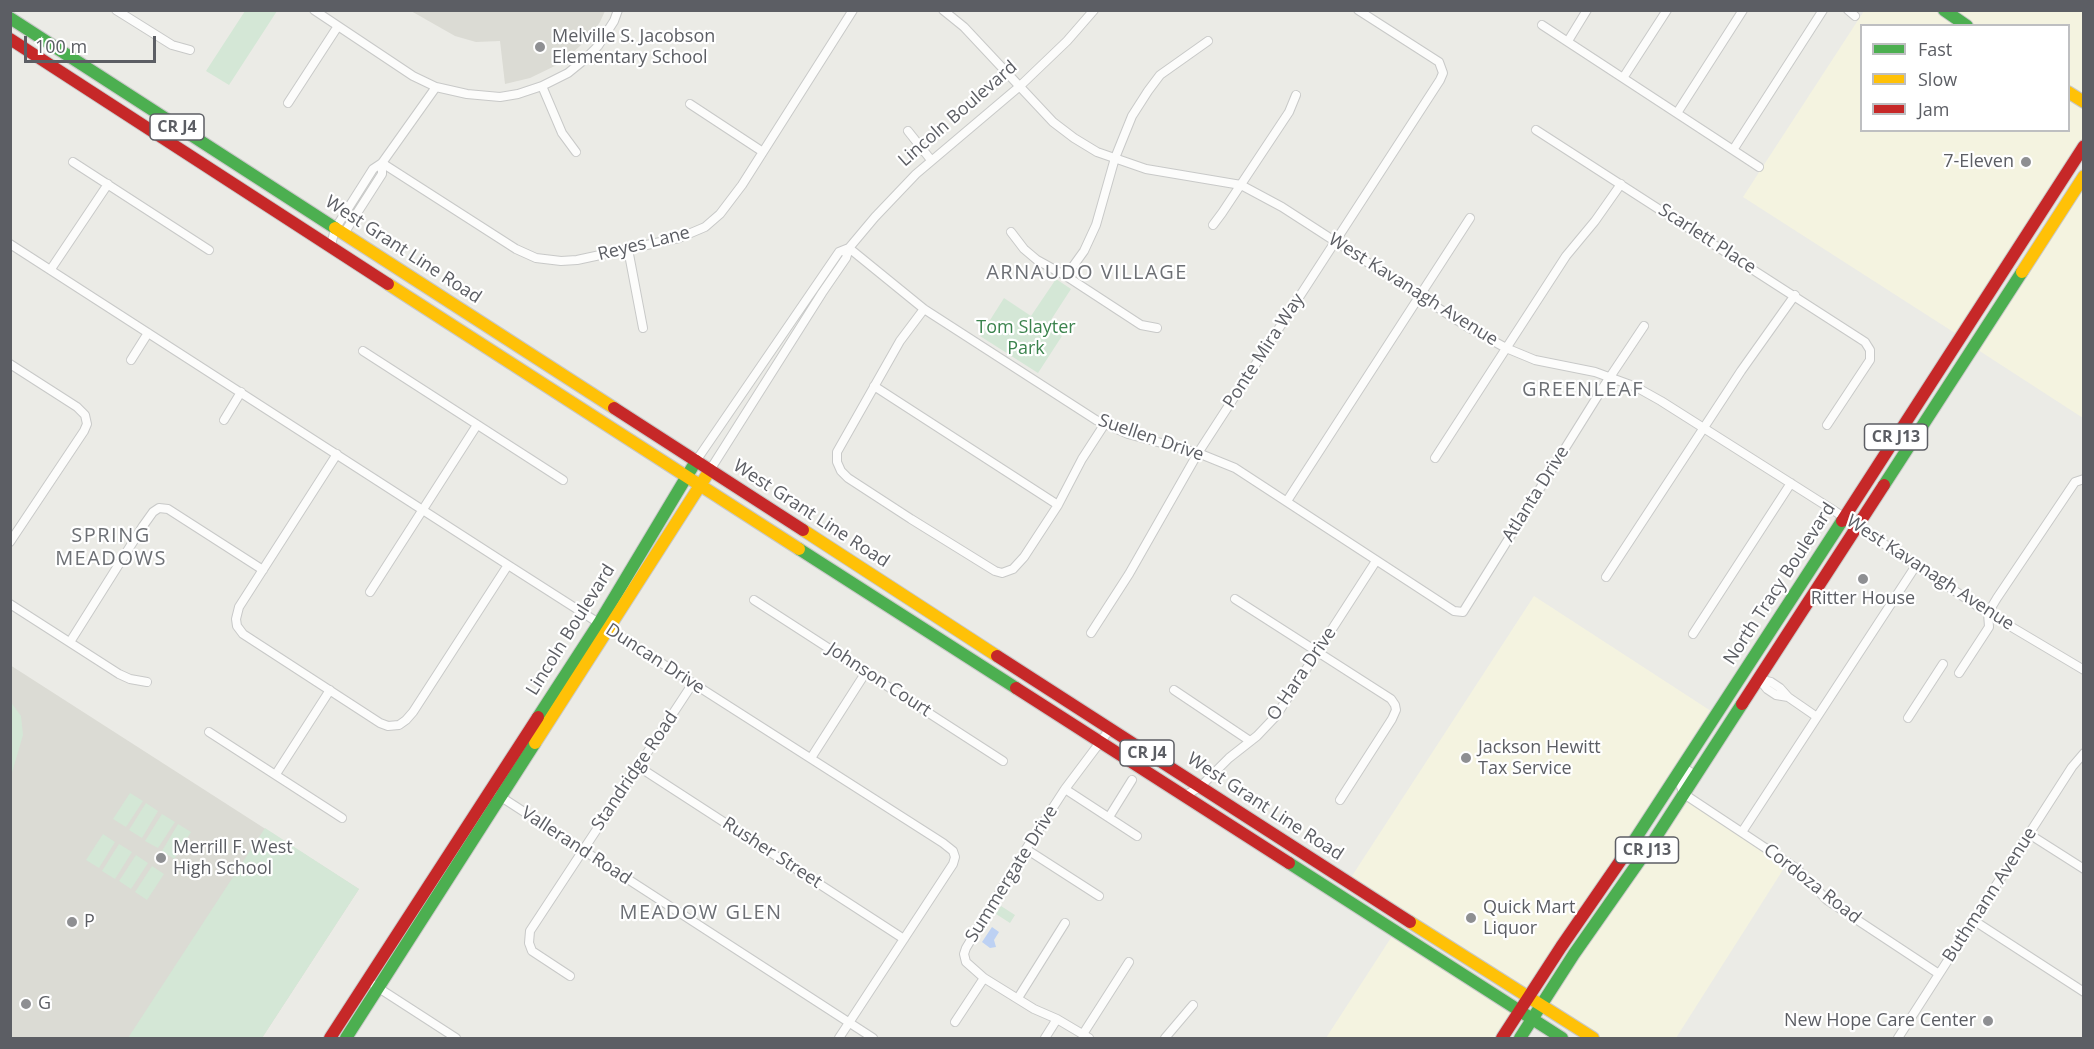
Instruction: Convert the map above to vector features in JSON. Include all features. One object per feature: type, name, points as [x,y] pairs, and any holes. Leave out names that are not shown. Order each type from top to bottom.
[{"type":"main road","points":[[1944,10],[1964,24]]},
{"type":"main road","name":"West Grant Line Road","points":[[10,18],[1319,864],[1593,1038]]},
{"type":"main road","name":"West Grant Line Road","points":[[10,39],[1562,1038]]},
{"type":"main road","points":[[45,61],[52,56],[87,76],[99,76]]},
{"type":"main road","points":[[2070,93],[2084,102]]},
{"type":"main road","name":"North Tracy Boulevard","points":[[1502,1038],[1653,814],[2084,146]]},
{"type":"main road","name":"North Tracy Boulevard","points":[[1520,1038],[1684,794],[2084,176]]},
{"type":"main road","name":"Lincoln Boulevard","points":[[604,626],[696,460]]},
{"type":"main road","name":"Lincoln Boulevard","points":[[346,1038],[379,988],[496,794],[604,626],[710,470]]},
{"type":"main road","name":"Lincoln Boulevard","points":[[330,1038],[496,794]]},
{"type":"main road","points":[[1284,860],[1291,858],[1319,864]]},
{"type":"street","points":[[116,10],[172,45],[190,50]]},
{"type":"street","points":[[314,10],[413,76],[436,87],[467,94],[500,97],[542,86],[568,73],[598,46],[614,21],[618,10]]},
{"type":"street","name":"Reyes Lane","points":[[382,163],[516,249],[536,258],[577,260],[679,238],[705,227],[725,207],[763,152],[853,10]]},
{"type":"street","name":"West Kavanagh Avenue","points":[[943,10],[964,27],[1053,122],[1097,152],[1146,169],[1241,185],[1282,207],[1466,326],[1506,348],[1535,360],[1610,377],[1661,400],[1917,564],[1988,613],[2084,670]]},
{"type":"street","name":"Lincoln Boulevard","points":[[710,470],[846,258],[849,248],[875,217],[931,160],[1020,86],[1094,10]]},
{"type":"street","name":"Ponte Mira Way","points":[[1091,633],[1129,574],[1198,453],[1443,73],[1439,62],[1358,10]]},
{"type":"street","points":[[1568,41],[1587,10]]},
{"type":"street","points":[[1623,78],[1667,10]]},
{"type":"street","points":[[1677,113],[1743,10]]},
{"type":"street","points":[[1733,150],[1822,10]]},
{"type":"street","points":[[1542,25],[1759,167]]},
{"type":"street","points":[[288,103],[338,26]]},
{"type":"street","points":[[1066,276],[1084,251],[1096,225],[1114,158],[1132,116],[1160,75],[1208,41]]},
{"type":"street","points":[[542,86],[562,133],[576,152]]},
{"type":"street","points":[[331,245],[382,174],[382,163],[436,87]]},
{"type":"street","points":[[1213,225],[1289,112],[1296,95]]},
{"type":"street","points":[[690,104],[763,152]]},
{"type":"street","points":[[908,130],[931,160]]},
{"type":"street","name":"Scarlett Place","points":[[1536,130],[1795,295],[1868,345],[1870,355],[1867,365],[1827,425]]},
{"type":"street","points":[[73,162],[209,250]]},
{"type":"street","points":[[51,269],[108,184]]},
{"type":"street","points":[[1435,458],[1566,256],[1621,184]]},
{"type":"street","points":[[1287,501],[1470,219]]},
{"type":"street","points":[[1011,232],[1024,249],[1037,260],[1066,276],[1141,325],[1157,328]]},
{"type":"street","name":"Duncan Drive","points":[[10,243],[948,847],[955,857],[953,864],[904,939]]},
{"type":"street","name":"Lincoln Boulevard","points":[[696,460],[817,282],[839,252],[849,248]]},
{"type":"street","name":"Suellen Drive","points":[[849,248],[924,309],[1104,425],[1198,453],[1235,468],[1444,606],[1463,612]]},
{"type":"street","points":[[628,249],[643,328]]},
{"type":"street","points":[[1606,578],[1753,353],[1795,295]]},
{"type":"street","points":[[924,309],[900,341],[837,452],[837,462],[841,471],[848,478],[995,571],[1002,573],[1013,569],[1024,558],[1058,505],[1082,459],[1104,425]]},
{"type":"street","name":"Atlanta Drive","points":[[1463,612],[1644,326]]},
{"type":"street","points":[[131,360],[148,333]]},
{"type":"street","points":[[363,351],[563,480]]},
{"type":"street","points":[[10,364],[77,407],[85,415],[87,424],[10,542]]},
{"type":"street","points":[[874,386],[1058,505]]},
{"type":"street","points":[[224,420],[241,392]]},
{"type":"street","points":[[370,592],[477,424]]},
{"type":"street","points":[[337,454],[239,607],[237,626],[243,634],[380,723],[388,726],[406,720],[508,565]]},
{"type":"street","points":[[1959,673],[1989,627],[1988,613],[2075,482],[2084,478]]},
{"type":"street","points":[[1693,634],[1791,483]]},
{"type":"street","points":[[70,642],[143,526],[153,512],[159,508],[168,509],[263,570]]},
{"type":"street","name":"O Hara Drive","points":[[1184,796],[1200,787],[1276,716],[1376,561]]},
{"type":"street","points":[[1742,832],[1917,564]]},
{"type":"street","points":[[1793,597],[1787,618],[1756,671],[1759,679],[1771,682],[1817,717]]},
{"type":"street","points":[[1235,599],[1390,699],[1395,705],[1396,710],[1392,719],[1340,800]]},
{"type":"street","name":"Johnson Court","points":[[754,600],[1003,761]]},
{"type":"street","points":[[10,604],[124,676],[147,682]]},
{"type":"street","points":[[1908,718],[1943,664]]},
{"type":"street","points":[[811,758],[866,672]]},
{"type":"street","name":"Standridge Road","points":[[570,976],[532,951],[529,943],[530,931],[693,683]]},
{"type":"street","points":[[276,774],[330,690]]},
{"type":"street","points":[[1174,690],[1250,741]]},
{"type":"street","name":"Summergate Drive","points":[[1086,1036],[1058,1018],[1034,1009],[984,978],[966,962],[964,954],[1026,849],[1065,789],[1110,729]]},
{"type":"street","points":[[209,732],[342,818]]},
{"type":"street","points":[[1684,794],[1681,787],[1704,746],[1705,734]]},
{"type":"street","name":"Buthmann Avenue","points":[[1898,1038],[2072,767],[2084,753]]},
{"type":"street","name":"Rusher Street","points":[[639,767],[904,939]]},
{"type":"street","points":[[1109,817],[1132,780]]},
{"type":"street","points":[[1065,789],[1137,836]]},
{"type":"street","name":"Vallerand Road","points":[[496,794],[873,1038]]},
{"type":"street","name":"Cordoza Road","points":[[1684,794],[1797,868],[1827,900],[1939,974]]},
{"type":"street","points":[[2029,834],[2084,869]]},
{"type":"street","points":[[1026,849],[1099,896]]},
{"type":"street","points":[[1973,920],[2084,992]]},
{"type":"street","points":[[1018,998],[1065,923]]},
{"type":"street","points":[[839,1038],[904,939]]},
{"type":"street","points":[[1086,1036],[1129,962]]},
{"type":"street","points":[[955,1022],[984,978]]},
{"type":"street","points":[[368,981],[456,1038]]},
{"type":"street","points":[[1165,1038],[1193,1005]]},
{"type":"street","points":[[1045,1038],[1058,1018]]},
{"type":"shaded area","name":"Melville S. Jacobson Elementary School","points":[[605,10],[590,37],[561,63],[530,78],[505,84],[500,41],[476,42],[455,36],[411,11]]},
{"type":"shaded area","points":[[1864,11],[2083,11],[2083,137],[1958,335],[1743,197]]},
{"type":"shaded area","points":[[2083,181],[2083,418],[1975,348]]},
{"type":"shaded area","points":[[1534,596],[1714,713],[1527,993],[1350,879]]},
{"type":"shaded area","name":"Merrill F. West High School","points":[[10,665],[359,889],[262,1038],[11,1038]]},
{"type":"shaded area","points":[[1684,799],[1786,865],[1676,1038],[1600,1038],[1546,1003]]},
{"type":"shaded area","points":[[1394,933],[1512,1011],[1494,1038],[1326,1038]]},
{"type":"green space","points":[[245,11],[277,11],[229,85],[206,71]]},
{"type":"green space","name":"Tom Slayter Park","points":[[1056,279],[1071,289],[1047,326],[1062,336],[1038,373],[980,336],[1004,298],[1031,316]]},
{"type":"green space","points":[[10,701],[21,716],[23,735],[11,776]]},
{"type":"green space","points":[[130,793],[143,801],[126,827],[113,819]]},
{"type":"green space","points":[[146,803],[158,811],[142,838],[129,830]]},
{"type":"green space","points":[[162,814],[175,822],[158,848],[145,841]]},
{"type":"green space","points":[[178,824],[191,832],[174,859],[162,851]]},
{"type":"green space","points":[[265,828],[359,889],[262,1038],[128,1038]]},
{"type":"green space","points":[[103,834],[115,842],[99,868],[86,860]]},
{"type":"green space","points":[[119,844],[132,852],[115,879],[102,871]]},
{"type":"green space","points":[[136,855],[148,863],[131,889],[119,881]]},
{"type":"green space","points":[[152,866],[164,874],[147,900],[135,892]]},
{"type":"green space","points":[[1001,906],[1015,915],[1010,923],[996,914]]},
{"type":"water","points":[[992,927],[999,932],[994,940],[996,947],[990,948],[982,942]]},
{"type":"traffic: fast","points":[[1944,10],[1964,24]]},
{"type":"traffic: fast","points":[[10,18],[335,228]]},
{"type":"traffic: fast","points":[[1884,485],[2022,272]]},
{"type":"traffic: fast","points":[[538,717],[599,623],[696,461]]},
{"type":"traffic: fast","points":[[1632,844],[1842,521]]},
{"type":"traffic: fast","points":[[799,549],[1016,688]]},
{"type":"traffic: fast","points":[[1520,1038],[1574,954],[1654,840],[1742,704]]},
{"type":"traffic: fast","points":[[346,1038],[535,743]]},
{"type":"traffic: fast","points":[[1289,863],[1562,1038]]},
{"type":"traffic: slow","points":[[2070,93],[2084,102]]},
{"type":"traffic: slow","points":[[2022,272],[2084,176]]},
{"type":"traffic: slow","points":[[335,228],[614,408]]},
{"type":"traffic: slow","points":[[388,284],[799,549]]},
{"type":"traffic: slow","points":[[535,743],[710,470]]},
{"type":"traffic: slow","points":[[803,530],[997,656]]},
{"type":"traffic: slow","points":[[1410,922],[1593,1038]]},
{"type":"traffic: jam","points":[[10,39],[388,284]]},
{"type":"traffic: jam","points":[[1842,521],[2084,146]]},
{"type":"traffic: jam","points":[[614,408],[803,530]]},
{"type":"traffic: jam","points":[[1742,704],[1884,485]]},
{"type":"traffic: jam","points":[[997,656],[1410,922]]},
{"type":"traffic: jam","points":[[1016,688],[1289,863]]},
{"type":"traffic: jam","points":[[330,1038],[538,717]]},
{"type":"traffic: jam","points":[[1502,1038],[1632,844]]},
{"type":"place","name":"Melville S. Jacobson Elementary School","points":[[540,47]]},
{"type":"place","name":"7-Eleven","points":[[2026,162]]},
{"type":"place","name":"Ritter House","points":[[1863,579]]},
{"type":"place","name":"Jackson Hewitt Tax Service","points":[[1466,758]]},
{"type":"place","name":"Merrill F. West High School","points":[[161,858]]},
{"type":"place","name":"Quick Mart Liquor","points":[[1471,918]]},
{"type":"place","name":"P","points":[[72,922]]},
{"type":"place","name":"G","points":[[26,1004]]},
{"type":"place","name":"New Hope Care Center","points":[[1988,1021]]},
{"type":"district","name":"ARNAUDO VILLAGE","points":[[1087,273]]},
{"type":"district","name":"GREENLEAF","points":[[1583,390]]},
{"type":"district","name":"SPRING MEADOWS","points":[[111,548]]},
{"type":"district","name":"MEADOW GLEN","points":[[701,913]]}]
